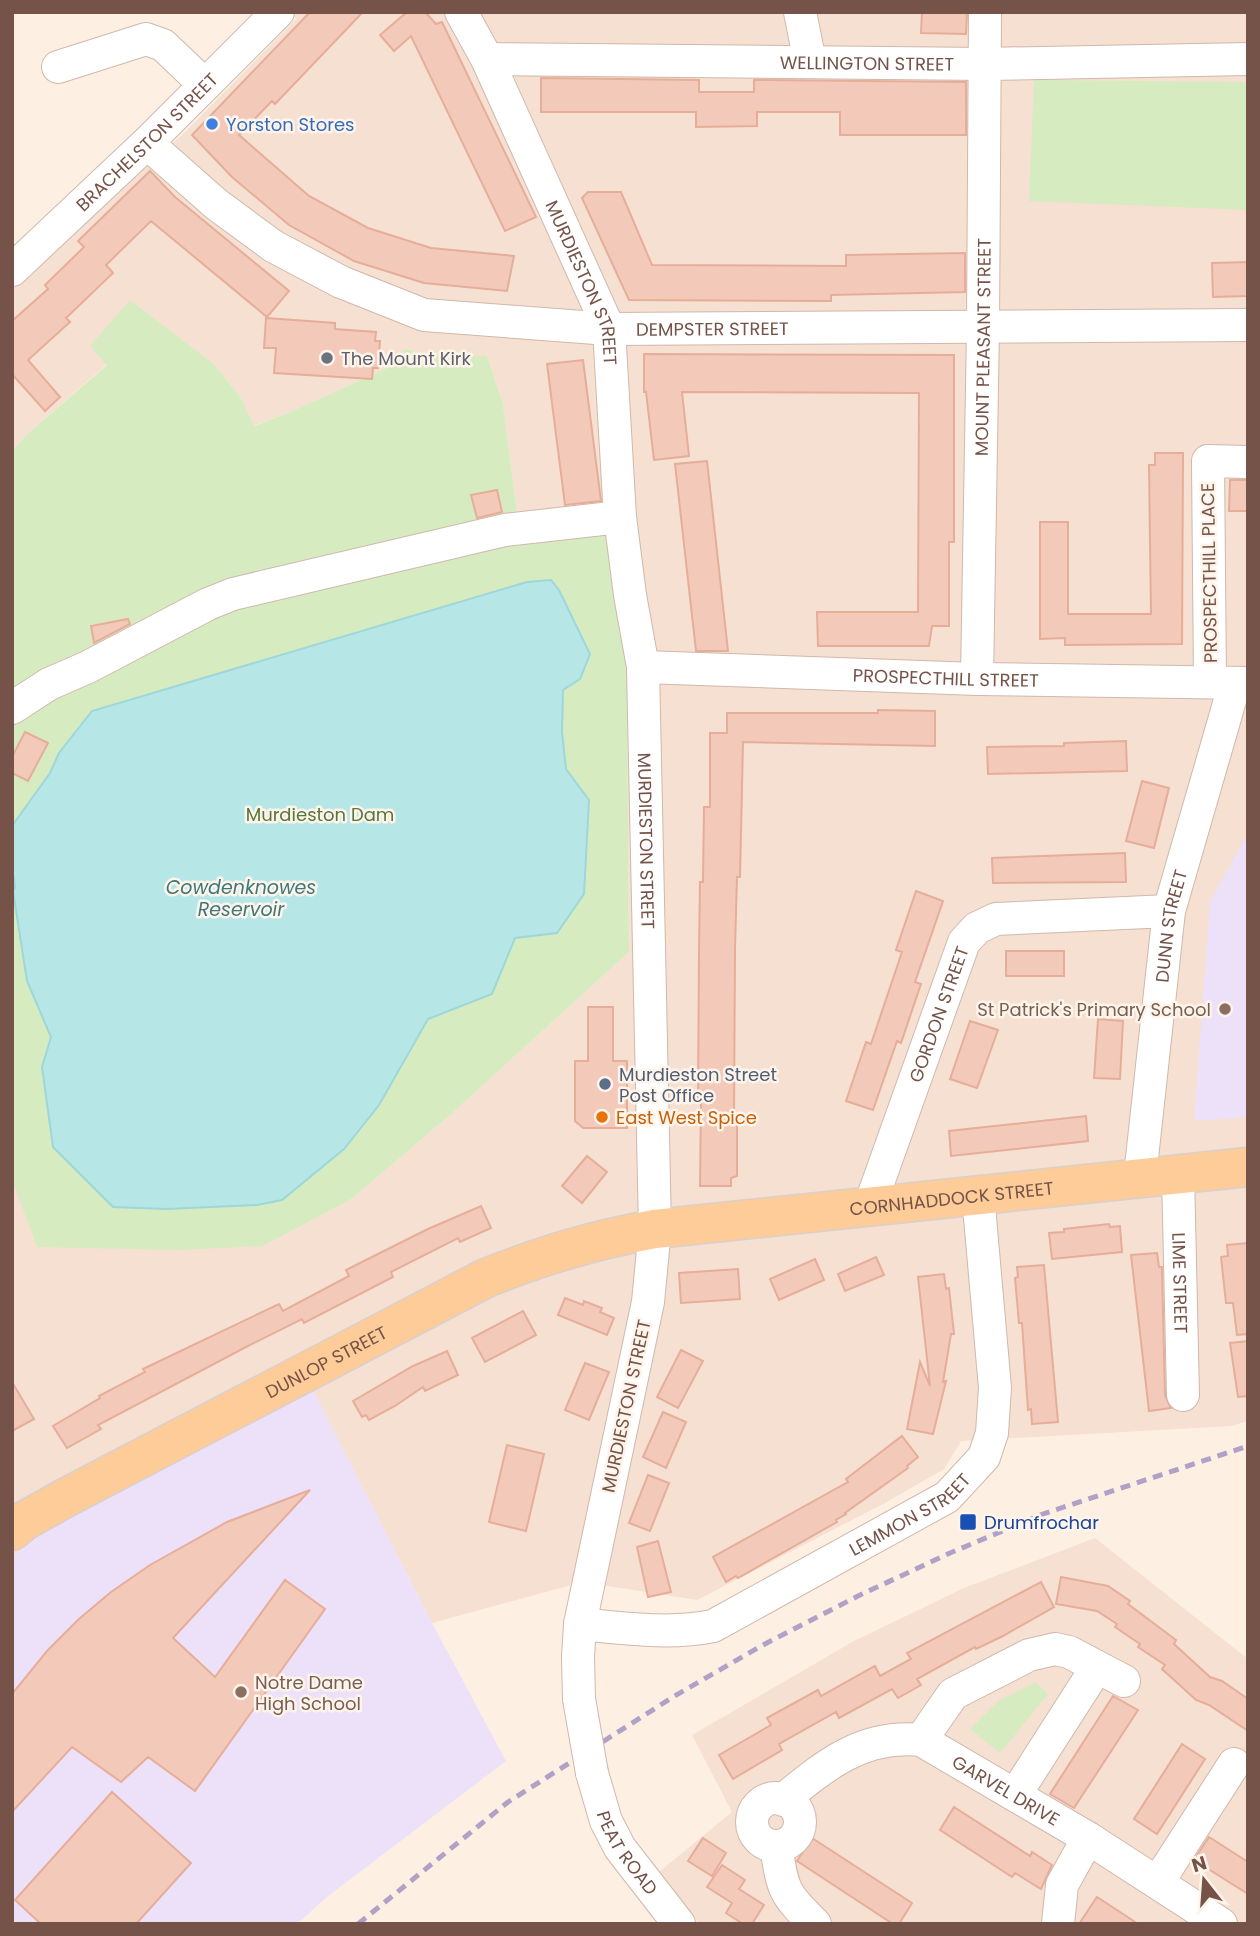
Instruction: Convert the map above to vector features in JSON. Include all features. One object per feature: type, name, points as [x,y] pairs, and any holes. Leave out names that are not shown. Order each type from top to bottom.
[{"type":"main road","name":"CORNHADDOCK STREET","points":[[655,1229],[869,1208],[1140,1176],[1248,1167]]},
{"type":"main road","name":"DUNLOP STREET","points":[[16,1518],[66,1497],[486,1278],[552,1253],[600,1239],[655,1229]]},
{"type":"street","name":"BRACHELSTON STREET","points":[[12,270],[147,143],[278,12]]},
{"type":"street","name":"MURDIESTON STREET","points":[[461,12],[487,59],[609,329],[620,517],[643,667],[655,1229],[648,1302],[580,1624],[579,1699]]},
{"type":"street","points":[[800,12],[810,62]]},
{"type":"street","name":"MOUNT PLEASANT STREET","points":[[977,680],[985,12]]},
{"type":"street","points":[[58,67],[146,39],[163,45],[205,85]]},
{"type":"street","name":"WELLINGTON STREET","points":[[487,59],[985,64],[1248,59]]},
{"type":"street","name":"DEMPSTER STREET","points":[[147,143],[216,205],[273,246],[341,282],[425,315],[609,329],[1248,324]]},
{"type":"street","name":"PROSPECTHILL PLACE","points":[[1231,683],[1208,461],[1248,462]]},
{"type":"street","points":[[12,708],[49,684],[233,594],[505,530],[620,517]]},
{"type":"street","name":"PROSPECTHILL STREET","points":[[643,667],[977,680],[1231,683]]},
{"type":"street","name":"DUNN STREET","points":[[1140,1176],[1169,911],[1231,683]]},
{"type":"street","name":"GORDON STREET","points":[[869,1208],[964,942],[977,928],[996,919],[1169,911]]},
{"type":"street","name":"LIME STREET","points":[[1178,1173],[1184,1395]]},
{"type":"street","name":"LEMMON STREET","points":[[580,1624],[640,1629],[701,1629],[713,1626],[947,1497],[984,1457],[992,1433],[995,1388],[978,1195]]},
{"type":"street","points":[[816,1924],[792,1901],[782,1885],[776,1846],[763,1842],[758,1837],[753,1818],[759,1806],[764,1802],[783,1800],[846,1753],[879,1741],[900,1738],[920,1740],[953,1695],[1029,1655],[1055,1650],[1069,1652],[1111,1674],[1067,1713],[1015,1795]]},
{"type":"street","name":"PEAT ROAD","points":[[579,1699],[592,1773],[606,1821],[620,1848],[679,1924]]},
{"type":"street","name":"GARVEL DRIVE","points":[[920,1740],[1088,1838],[1221,1924]]},
{"type":"street","points":[[1158,1882],[1234,1764]]},
{"type":"street","points":[[1058,1924],[1062,1885],[1088,1838]]},
{"type":"shaded area","points":[[290,12],[1248,12],[1248,1421],[1231,1426],[961,1441],[944,1469],[885,1503],[697,1600],[583,1582],[432,1623],[313,1391],[48,1529],[12,1557],[12,1175],[13,1182],[263,1246],[350,1200],[449,1116],[629,952],[627,675],[630,595],[518,522],[503,404],[487,356],[430,357],[405,348],[396,364],[253,426],[241,398],[214,364],[130,300],[107,364],[25,436],[12,452],[12,286],[183,134],[296,19]]},
{"type":"shaded area","name":"St Patrick's Primary School","points":[[1248,833],[1248,1117],[1194,1121],[1210,902]]},
{"type":"shaded area","name":"Notre Dame High School","points":[[313,1390],[506,1761],[327,1897],[297,1924],[12,1924],[12,1557],[48,1529]]},
{"type":"shaded area","points":[[1095,1538],[1248,1659],[1248,1924],[699,1924],[659,1872],[732,1812],[692,1735],[854,1641],[964,1588]]},
{"type":"green space","points":[[1034,80],[1248,82],[1248,210],[1029,201]]},
{"type":"green space","name":"Murdieston Dam","points":[[130,300],[214,364],[241,398],[254,426],[396,364],[404,354],[404,348],[430,357],[487,356],[503,404],[518,522],[622,529],[630,595],[627,675],[629,952],[449,1116],[350,1200],[263,1246],[179,1250],[37,1247],[13,1182],[12,452],[25,436],[107,365],[90,346]]},
{"type":"green space","points":[[1036,1682],[1048,1694],[1000,1753],[970,1729],[998,1701]]},
{"type":"water","name":"Cowdenknowes Reservoir","points":[[551,580],[559,590],[590,654],[580,679],[563,690],[562,732],[566,769],[589,800],[584,894],[557,933],[515,938],[492,994],[428,1019],[379,1105],[344,1149],[282,1200],[257,1205],[166,1209],[113,1207],[53,1147],[42,1067],[51,1037],[27,981],[13,891],[12,826],[50,773],[59,753],[92,711],[527,582]]},
{"type":"building","points":[[310,12],[363,12],[275,104],[272,101],[239,135],[309,196],[368,228],[431,248],[514,256],[507,291],[424,283],[354,261],[289,225],[232,177],[192,135]]},
{"type":"building","points":[[407,12],[425,12],[436,24],[442,22],[536,217],[505,231],[411,36],[394,51],[380,35]]},
{"type":"building","points":[[922,12],[967,12],[966,34],[921,33]]},
{"type":"building","points":[[541,78],[699,80],[699,92],[754,92],[754,80],[966,82],[966,135],[840,135],[840,112],[757,112],[757,126],[696,127],[696,112],[541,112]]},
{"type":"building","points":[[150,171],[175,197],[289,291],[267,317],[151,221],[106,265],[113,273],[66,318],[70,322],[28,360],[60,397],[45,411],[12,374],[12,321],[48,289],[45,285],[84,247],[78,241]]},
{"type":"building","points":[[588,192],[621,192],[652,265],[846,266],[846,255],[965,253],[965,292],[831,295],[831,301],[629,300],[582,198]]},
{"type":"building","points":[[1248,262],[1248,296],[1213,297],[1212,263]]},
{"type":"building","name":"The Mount Kirk","points":[[266,318],[335,323],[335,329],[376,332],[375,341],[380,341],[378,368],[373,368],[372,379],[274,373],[276,348],[264,348]]},
{"type":"building","points":[[644,354],[954,355],[954,542],[949,542],[949,626],[932,626],[929,646],[818,646],[817,612],[918,612],[919,393],[682,392],[689,456],[654,460],[644,392]]},
{"type":"building","points":[[583,360],[601,501],[565,505],[547,364]]},
{"type":"building","points":[[1155,453],[1183,453],[1182,644],[1065,645],[1065,638],[1040,639],[1040,522],[1068,522],[1068,614],[1151,614],[1149,465],[1155,465]]},
{"type":"building","points":[[707,461],[728,651],[696,651],[675,464]]},
{"type":"building","points":[[1230,480],[1248,480],[1248,511],[1229,511]]},
{"type":"building","points":[[497,490],[502,512],[477,518],[471,495]]},
{"type":"building","points":[[128,619],[130,624],[94,643],[91,626]]},
{"type":"building","points":[[878,710],[935,711],[935,746],[743,742],[740,877],[737,877],[735,948],[734,1116],[737,1116],[737,1176],[731,1178],[731,1186],[700,1186],[700,882],[703,882],[704,807],[710,807],[710,733],[727,733],[727,713],[878,713]]},
{"type":"building","points":[[25,732],[48,743],[28,781],[12,773],[12,757]]},
{"type":"building","points":[[1126,741],[1127,771],[988,774],[987,747],[1064,746],[1064,743]]},
{"type":"building","points":[[1142,781],[1169,788],[1154,848],[1126,841]]},
{"type":"building","points":[[1125,853],[1126,882],[993,883],[992,858]]},
{"type":"building","points":[[916,891],[943,901],[915,982],[921,984],[901,1043],[897,1041],[873,1110],[846,1101],[866,1042],[871,1044],[902,952],[896,950]]},
{"type":"building","points":[[1006,951],[1064,951],[1064,976],[1006,976]]},
{"type":"building","points":[[588,1007],[613,1007],[613,1061],[627,1061],[627,1128],[583,1128],[575,1121],[575,1061],[588,1061]]},
{"type":"building","points":[[1098,1019],[1123,1021],[1120,1079],[1094,1078]]},
{"type":"building","points":[[970,1021],[998,1030],[977,1088],[950,1079]]},
{"type":"building","points":[[1086,1116],[1088,1141],[951,1156],[949,1131]]},
{"type":"building","points":[[587,1156],[607,1172],[582,1203],[562,1186]]},
{"type":"building","points":[[481,1206],[491,1228],[460,1242],[458,1238],[391,1272],[393,1277],[304,1323],[302,1319],[246,1347],[98,1425],[101,1429],[67,1448],[53,1426],[100,1398],[99,1396],[145,1372],[143,1369],[279,1304],[283,1311],[349,1276],[346,1270]]},
{"type":"building","points":[[1109,1224],[1110,1227],[1120,1226],[1122,1252],[1052,1259],[1049,1233]]},
{"type":"building","points":[[1248,1243],[1248,1334],[1237,1335],[1233,1303],[1226,1303],[1221,1257],[1228,1256],[1227,1245]]},
{"type":"building","points":[[1157,1253],[1159,1267],[1162,1267],[1165,1395],[1171,1408],[1149,1411],[1131,1255]]},
{"type":"building","points":[[876,1257],[884,1275],[845,1291],[838,1274]]},
{"type":"building","points":[[815,1259],[824,1280],[779,1300],[770,1279]]},
{"type":"building","points":[[1044,1265],[1058,1422],[1032,1424],[1031,1409],[1028,1410],[1022,1323],[1019,1323],[1015,1278],[1018,1277],[1017,1267]]},
{"type":"building","points":[[738,1269],[740,1299],[681,1303],[679,1273]]},
{"type":"building","points":[[944,1274],[946,1289],[949,1288],[954,1334],[951,1334],[943,1382],[946,1381],[933,1434],[907,1429],[920,1362],[930,1386],[918,1277]]},
{"type":"building","points":[[565,1298],[602,1308],[600,1312],[614,1318],[607,1335],[558,1315]]},
{"type":"building","points":[[523,1311],[536,1335],[485,1362],[472,1338]]},
{"type":"building","points":[[1248,1341],[1248,1396],[1238,1397],[1230,1343]]},
{"type":"building","points":[[681,1350],[703,1361],[678,1408],[657,1397]]},
{"type":"building","points":[[447,1351],[458,1375],[425,1391],[423,1387],[369,1420],[366,1415],[362,1417],[353,1401],[413,1366]]},
{"type":"building","points":[[585,1363],[609,1372],[589,1420],[565,1410]]},
{"type":"building","points":[[12,1382],[34,1419],[12,1431]]},
{"type":"building","points":[[663,1412],[686,1422],[666,1468],[643,1457]]},
{"type":"building","points":[[902,1436],[918,1457],[908,1468],[845,1513],[837,1522],[738,1578],[736,1576],[726,1582],[713,1557],[848,1482],[846,1479]]},
{"type":"building","points":[[507,1445],[544,1454],[526,1531],[489,1522]]},
{"type":"building","points":[[648,1475],[669,1483],[650,1531],[629,1523]]},
{"type":"building","points":[[310,1490],[173,1638],[215,1677],[285,1580],[325,1609],[195,1791],[148,1757],[121,1782],[72,1747],[12,1812],[12,1694],[47,1651],[111,1592],[150,1565],[227,1522]]},
{"type":"building","points":[[658,1541],[671,1592],[648,1597],[637,1547]]},
{"type":"building","points":[[1061,1577],[1108,1586],[1130,1601],[1128,1604],[1176,1640],[1174,1644],[1210,1677],[1222,1681],[1248,1699],[1248,1731],[1209,1705],[1196,1700],[1162,1669],[1165,1665],[1138,1647],[1140,1644],[1115,1627],[1117,1624],[1097,1611],[1056,1604]]},
{"type":"building","points":[[1041,1582],[1054,1607],[917,1679],[921,1685],[898,1698],[892,1689],[839,1718],[836,1712],[779,1744],[782,1750],[733,1779],[719,1755],[771,1725],[767,1718],[818,1690],[821,1696],[875,1666],[880,1676],[911,1659],[907,1653]]},
{"type":"building","points":[[1113,1696],[1138,1710],[1074,1808],[1050,1794]]},
{"type":"building","points":[[1182,1744],[1205,1759],[1157,1834],[1134,1819]]},
{"type":"building","points":[[112,1792],[191,1863],[136,1924],[41,1924],[15,1900]]},
{"type":"building","points":[[954,1807],[1030,1856],[1032,1852],[1052,1865],[1041,1889],[1015,1873],[1012,1877],[940,1830]]},
{"type":"building","points":[[1209,1837],[1248,1862],[1248,1894],[1194,1860]]},
{"type":"building","points":[[703,1838],[726,1853],[712,1876],[688,1861]]},
{"type":"building","points":[[812,1838],[912,1903],[899,1924],[893,1924],[797,1861]]},
{"type":"building","points":[[722,1865],[745,1880],[739,1889],[764,1905],[752,1924],[743,1924],[726,1913],[732,1903],[707,1887]]},
{"type":"building","points":[[1097,1897],[1120,1912],[1138,1924],[1079,1924]]},
{"type":"railway","points":[[358,1924],[508,1802],[673,1697],[761,1646],[858,1596],[1043,1514],[1248,1446]]},
{"type":"place","name":"Yorston Stores","points":[[212,124]]},
{"type":"place","name":"The Mount Kirk","points":[[327,358]]},
{"type":"place","name":"St Patrick's Primary School","points":[[1225,1009]]},
{"type":"place","name":"Murdieston Street Post Office","points":[[605,1084]]},
{"type":"place","name":"East West Spice","points":[[602,1117]]},
{"type":"place","name":"Drumfrochar","points":[[968,1522]]},
{"type":"place","name":"Notre Dame High School","points":[[241,1692]]}]
